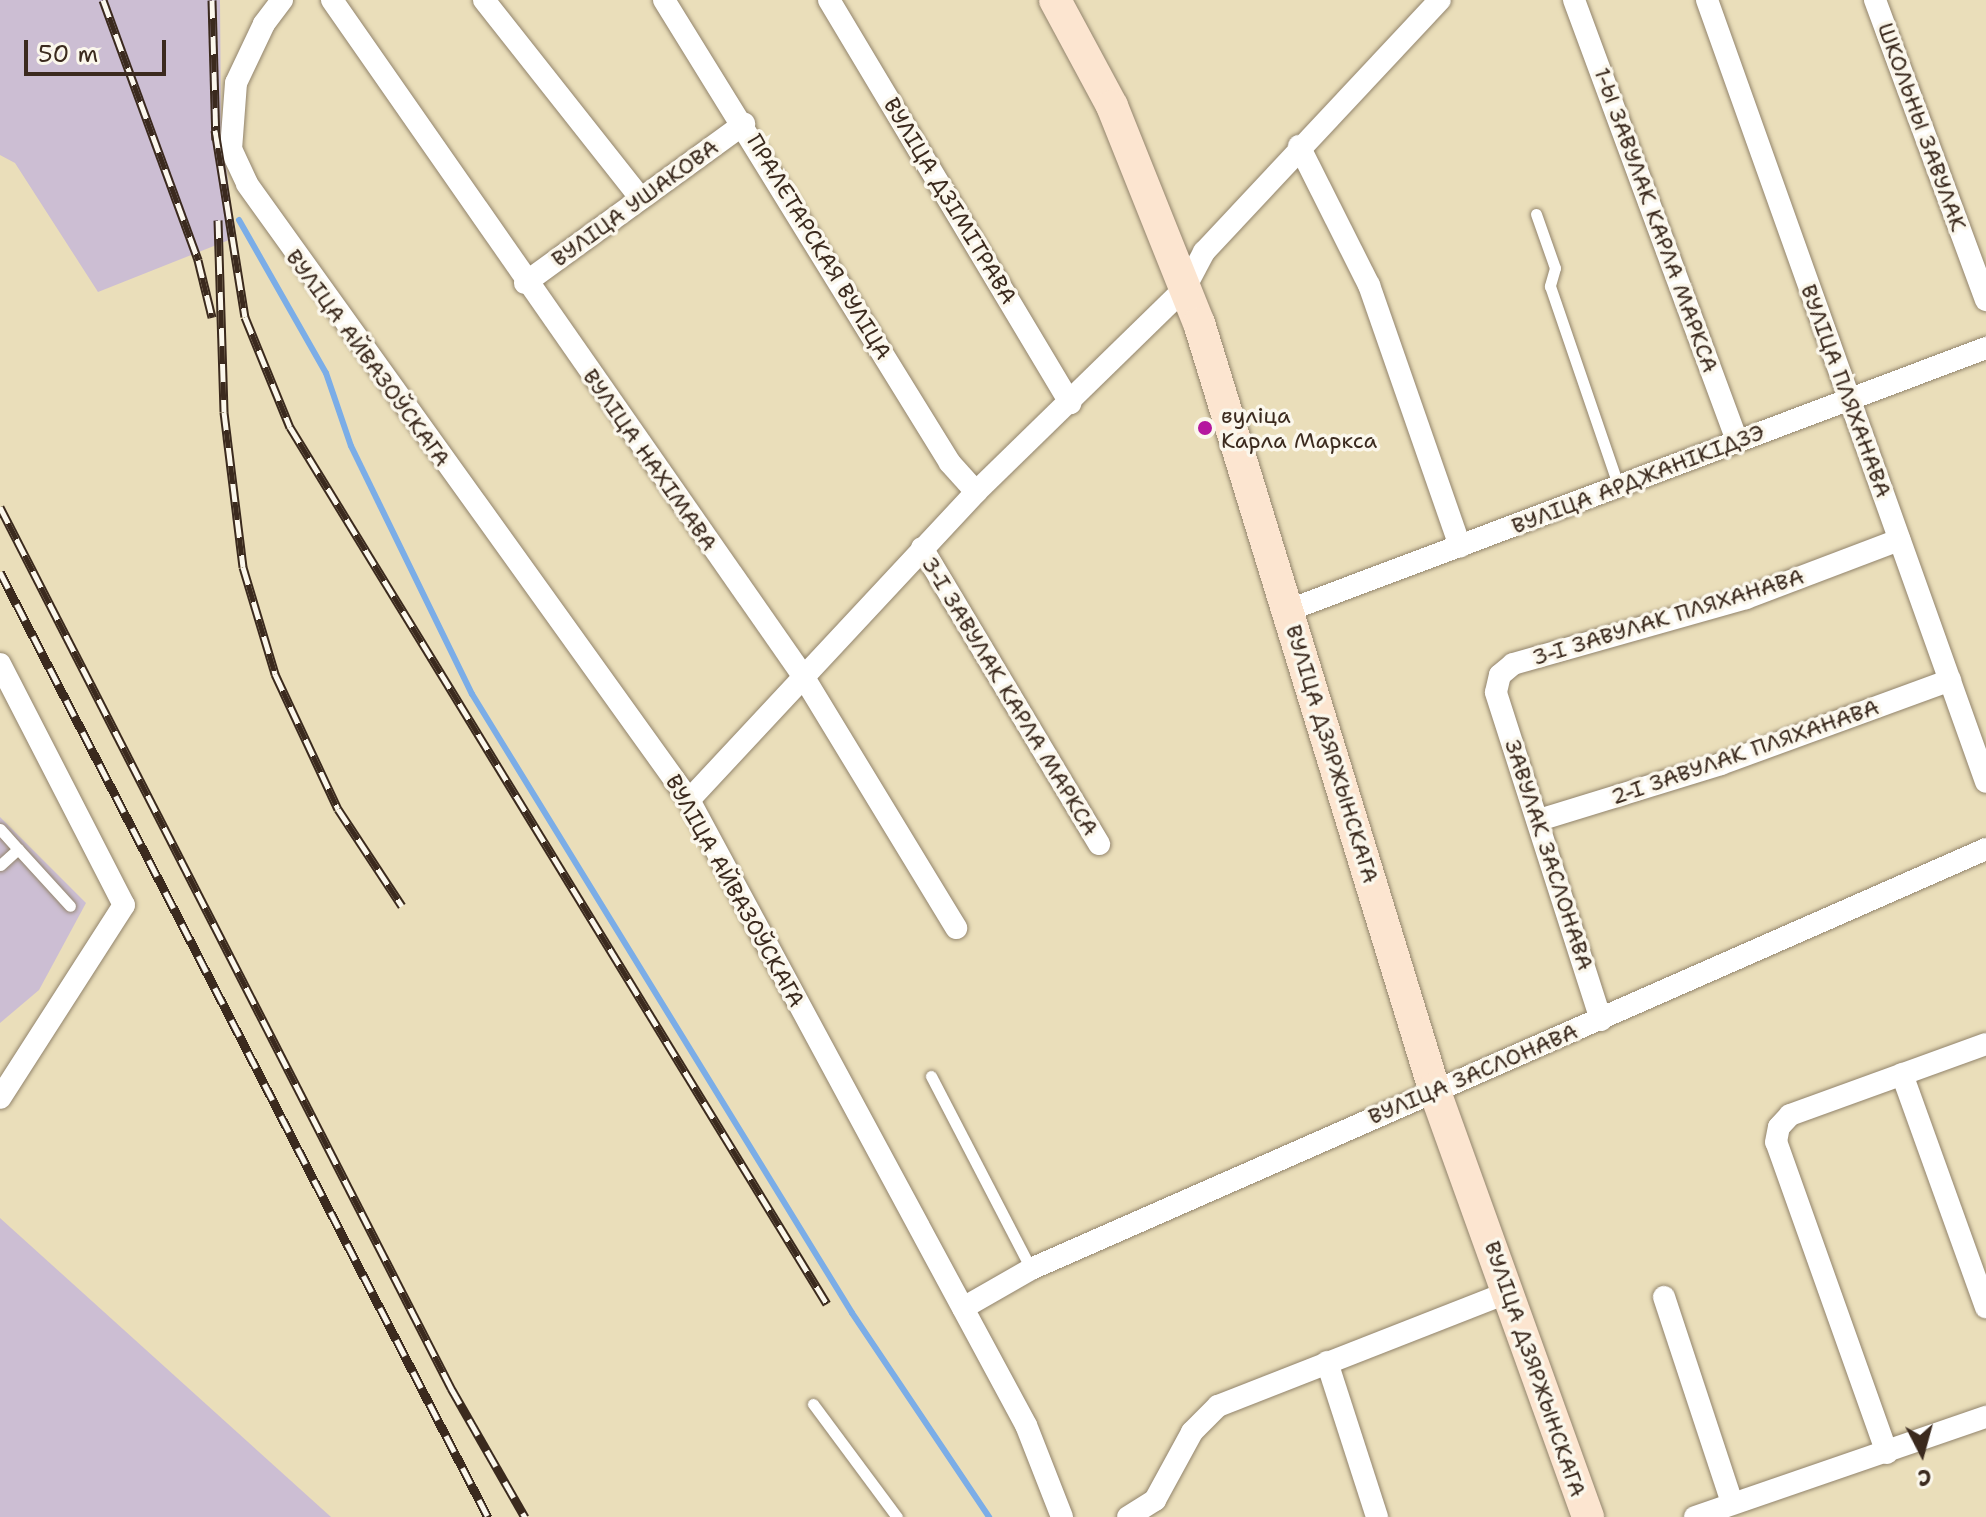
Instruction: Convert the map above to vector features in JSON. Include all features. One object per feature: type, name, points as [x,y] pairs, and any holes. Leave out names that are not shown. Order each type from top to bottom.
[{"type":"street","name":"ВУЛІЦА АЙВАЗОЎСКАГА","points":[[282,0],[264,24],[236,83],[231,149],[247,184],[283,240],[689,800],[1026,1425],[1062,1517]]},
{"type":"street","name":"ВУЛІЦА НАХІМАВА","points":[[332,0],[525,283],[803,676],[956,928]]},
{"type":"street","points":[[484,0],[641,199]]},
{"type":"street","name":"ПРАЛЕТАРСКАЯ ВУЛІЦА","points":[[664,0],[744,124],[950,463],[976,492]]},
{"type":"street","name":"ВУЛІЦА ДЗІМІТРАВА","points":[[829,0],[1070,403]]},
{"type":"street","name":"ВУЛІЦА ДЗЯРЖЫНСКАГА","points":[[1055,0],[1112,106],[1185,288],[1289,610],[1434,1089],[1588,1517]]},
{"type":"street","points":[[689,800],[976,492],[1185,288],[1204,252],[1299,146],[1440,0]]},
{"type":"street","name":"1-Ы ЗАВУЛАК КАРЛА МАРКСА","points":[[1574,0],[1737,441]]},
{"type":"street","name":"ВУЛІЦА ПЛЯХАНАВА","points":[[1707,0],[1986,782]]},
{"type":"street","name":"ШКОЛЬНЫ ЗАВУЛАК","points":[[1875,0],[1986,300]]},
{"type":"street","name":"ВУЛІЦА УШАКОВА","points":[[525,283],[744,124]]},
{"type":"street","points":[[1299,146],[1369,285],[1460,547]]},
{"type":"street","name":"ВУЛІЦА АРДЖАНІКІДЗЭ","points":[[1289,610],[1986,348]]},
{"type":"street","name":"3-І ЗАВУЛАК ПЛЯХАНАВА","points":[[1496,692],[1500,675],[1513,664],[1746,598],[1899,540]]},
{"type":"street","name":"3-І ЗАВУЛАК КАРЛА МАРКСА","points":[[922,548],[1099,844]]},
{"type":"street","points":[[0,664],[124,905],[0,1098]]},
{"type":"street","name":"2-І ЗАВУЛАК ПЛЯХАНАВА","points":[[1539,820],[1721,764],[1950,680]]},
{"type":"street","name":"ЗАВУЛАК ЗАСЛОНАВА","points":[[1496,692],[1601,1020]]},
{"type":"street","name":"ВУЛІЦА ЗАСЛОНАВА","points":[[963,1308],[1031,1269],[1434,1089],[1601,1020],[1986,849]]},
{"type":"street","points":[[1887,1453],[1776,1142],[1779,1127],[1790,1115],[1986,1044]]},
{"type":"street","points":[[1902,1074],[1986,1307]]},
{"type":"street","points":[[1128,1517],[1155,1500],[1192,1432],[1218,1406],[1509,1292]]},
{"type":"street","points":[[1664,1297],[1732,1503]]},
{"type":"street","points":[[1327,1362],[1377,1517]]},
{"type":"street","points":[[1695,1517],[1986,1417]]},
{"type":"lane","points":[[1536,214],[1555,268],[1550,286],[1619,487]]},
{"type":"lane","points":[[0,829],[70,906]]},
{"type":"lane","points":[[0,865],[18,849]]},
{"type":"lane","points":[[931,1076],[1031,1269]]},
{"type":"lane","points":[[813,1404],[897,1517]]},
{"type":"shaded area","points":[[0,0],[220,0],[221,116],[234,238],[98,292],[15,163],[0,155]]},
{"type":"shaded area","points":[[0,817],[86,903],[39,990],[0,1023]]},
{"type":"shaded area","points":[[0,1218],[331,1517],[0,1517]]},
{"type":"waterway","points":[[239,220],[326,373],[351,446],[472,694],[852,1313],[989,1517]]},
{"type":"railway","points":[[103,0],[198,260],[212,317]]},
{"type":"railway","points":[[212,0],[216,140]]},
{"type":"railway","points":[[215,130],[245,317],[290,427],[827,1304]]},
{"type":"railway","points":[[218,220],[224,412],[243,567],[275,674],[338,809],[402,906]]},
{"type":"railway","points":[[0,507],[451,1388],[525,1517]]},
{"type":"railway","points":[[0,572],[488,1517]]},
{"type":"place","name":"вуліца Карла Маркса","points":[[1205,428]]}]
